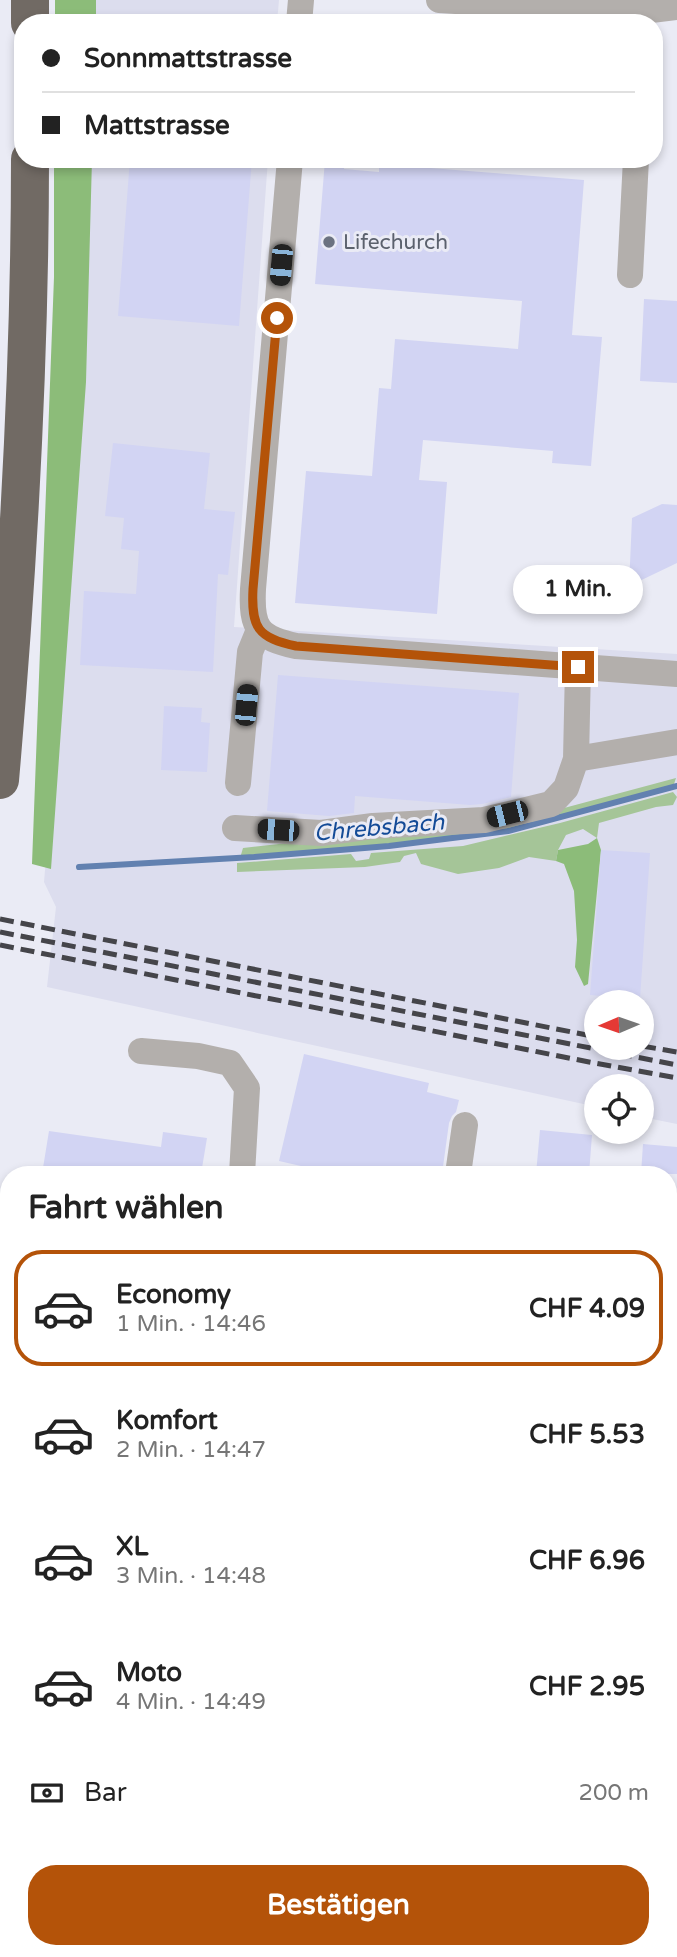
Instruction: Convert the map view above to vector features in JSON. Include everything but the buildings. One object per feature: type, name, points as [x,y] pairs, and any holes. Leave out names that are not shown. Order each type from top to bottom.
[{"type":"highway","points":[[0,780],[19,516],[30,168]]},
{"type":"street","points":[[439,0],[592,14]]},
{"type":"street","points":[[651,14],[677,7]]},
{"type":"street","points":[[289,168],[253,589],[252,609],[259,630],[277,642],[296,646],[677,674]]},
{"type":"street","points":[[630,275],[636,168]]},
{"type":"street","points":[[238,783],[250,653],[259,630]]},
{"type":"street","points":[[235,828],[321,833],[373,826],[484,820],[551,804],[566,788],[576,759],[578,667]]},
{"type":"street","points":[[576,759],[677,742]]},
{"type":"street","points":[[141,1051],[198,1056],[230,1063],[247,1088],[242,1166]]},
{"type":"street","points":[[459,1166],[465,1125]]},
{"type":"shaded area","points":[[95,0],[279,0],[278,14],[94,14]]},
{"type":"shaded area","points":[[89,168],[267,168],[234,627],[677,654],[677,1124],[654,1119],[654,1074],[584,1074],[584,1104],[47,987],[56,907],[44,882],[74,538]]},
{"type":"green space","points":[[55,0],[96,0],[96,14],[55,14]]},
{"type":"green space","points":[[54,168],[92,168],[86,382],[51,869],[32,864],[54,277]]},
{"type":"green space","points":[[676,778],[673,787],[669,789],[471,836],[349,850],[240,858],[243,848],[538,815]]},
{"type":"green space","points":[[673,792],[677,797],[673,805],[599,823],[597,838],[583,829],[566,835],[556,861],[529,857],[499,868],[458,874],[421,864],[416,853],[404,856],[400,862],[365,867],[237,872],[237,863],[351,854],[356,861],[369,859],[371,853],[463,846]]},
{"type":"green space","points":[[597,838],[601,850],[588,984],[584,986],[575,967],[577,940],[574,891],[564,864],[556,861],[558,850],[588,844]]},
{"type":"waterway","name":"Chrebsbach","points":[[79,867],[389,846],[508,831],[677,786]]},
{"type":"railway","points":[[0,919],[584,1034]]},
{"type":"railway","points":[[0,932],[677,1065]]},
{"type":"railway","points":[[0,945],[677,1078]]},
{"type":"railway","points":[[654,1048],[677,1052]]},
{"type":"place","name":"Lifechurch","points":[[329,242]]},
{"type":"route","points":[[277,318],[253,589],[252,609],[259,630],[277,642],[296,646],[578,667]]}]
